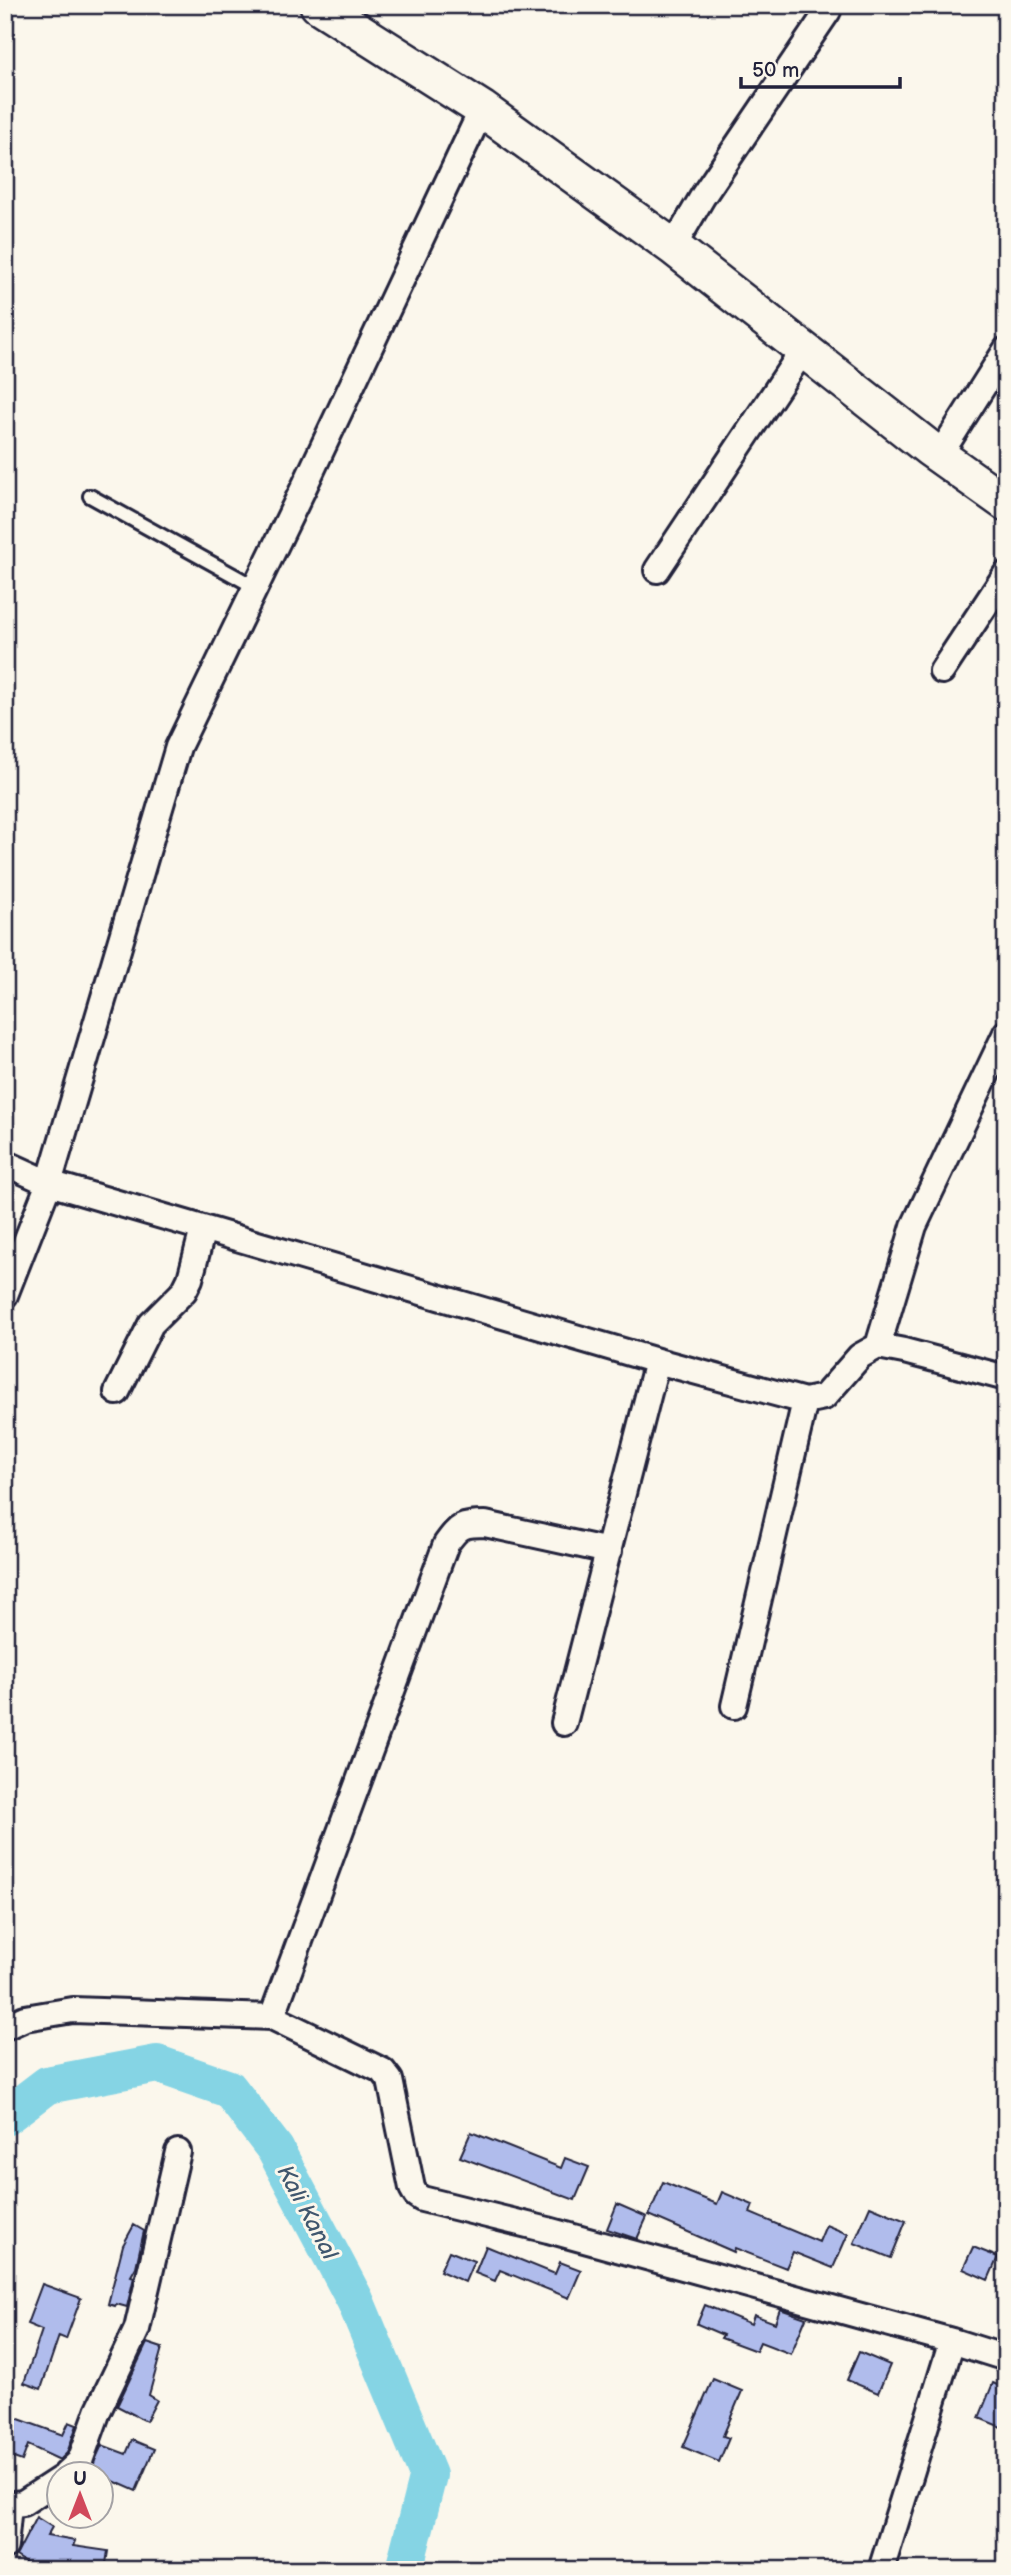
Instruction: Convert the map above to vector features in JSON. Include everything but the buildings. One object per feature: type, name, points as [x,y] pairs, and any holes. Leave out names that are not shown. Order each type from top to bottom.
[{"type":"street","points":[[318,5],[482,109],[673,247],[939,456],[1006,503]]},
{"type":"street","points":[[673,247],[828,11]]},
{"type":"street","points":[[5,1294],[48,1183],[178,747],[482,109]]},
{"type":"street","points":[[657,570],[803,350]]},
{"type":"street","points":[[939,456],[1006,350]]},
{"type":"street","points":[[942,671],[1006,574]]},
{"type":"street","points":[[878,1346],[915,1226],[1006,1033]]},
{"type":"street","points":[[5,1163],[48,1183],[657,1361],[805,1401],[824,1397],[860,1356],[878,1346],[1006,1378]]},
{"type":"street","points":[[117,1392],[150,1324],[184,1291],[190,1279],[203,1228]]},
{"type":"street","points":[[564,1723],[657,1361]]},
{"type":"street","points":[[734,1706],[805,1401]]},
{"type":"street","points":[[272,2017],[446,1544],[458,1528],[485,1524],[609,1551]]},
{"type":"street","points":[[5,2027],[25,2018],[73,2010],[272,2017],[383,2071],[390,2080],[412,2188],[422,2199],[548,2230],[952,2340],[1006,2358]]},
{"type":"street","points":[[80,2460],[99,2411],[137,2329],[178,2152]]},
{"type":"street","points":[[881,2570],[952,2340]]},
{"type":"street","points":[[5,2546],[7,2505],[23,2503],[46,2488]]},
{"type":"lane","points":[[90,496],[255,587]]},
{"type":"waterway","name":"Kali Kanal","points":[[5,2117],[47,2085],[157,2064],[229,2089],[275,2149],[355,2300],[428,2475],[404,2570]]}]
